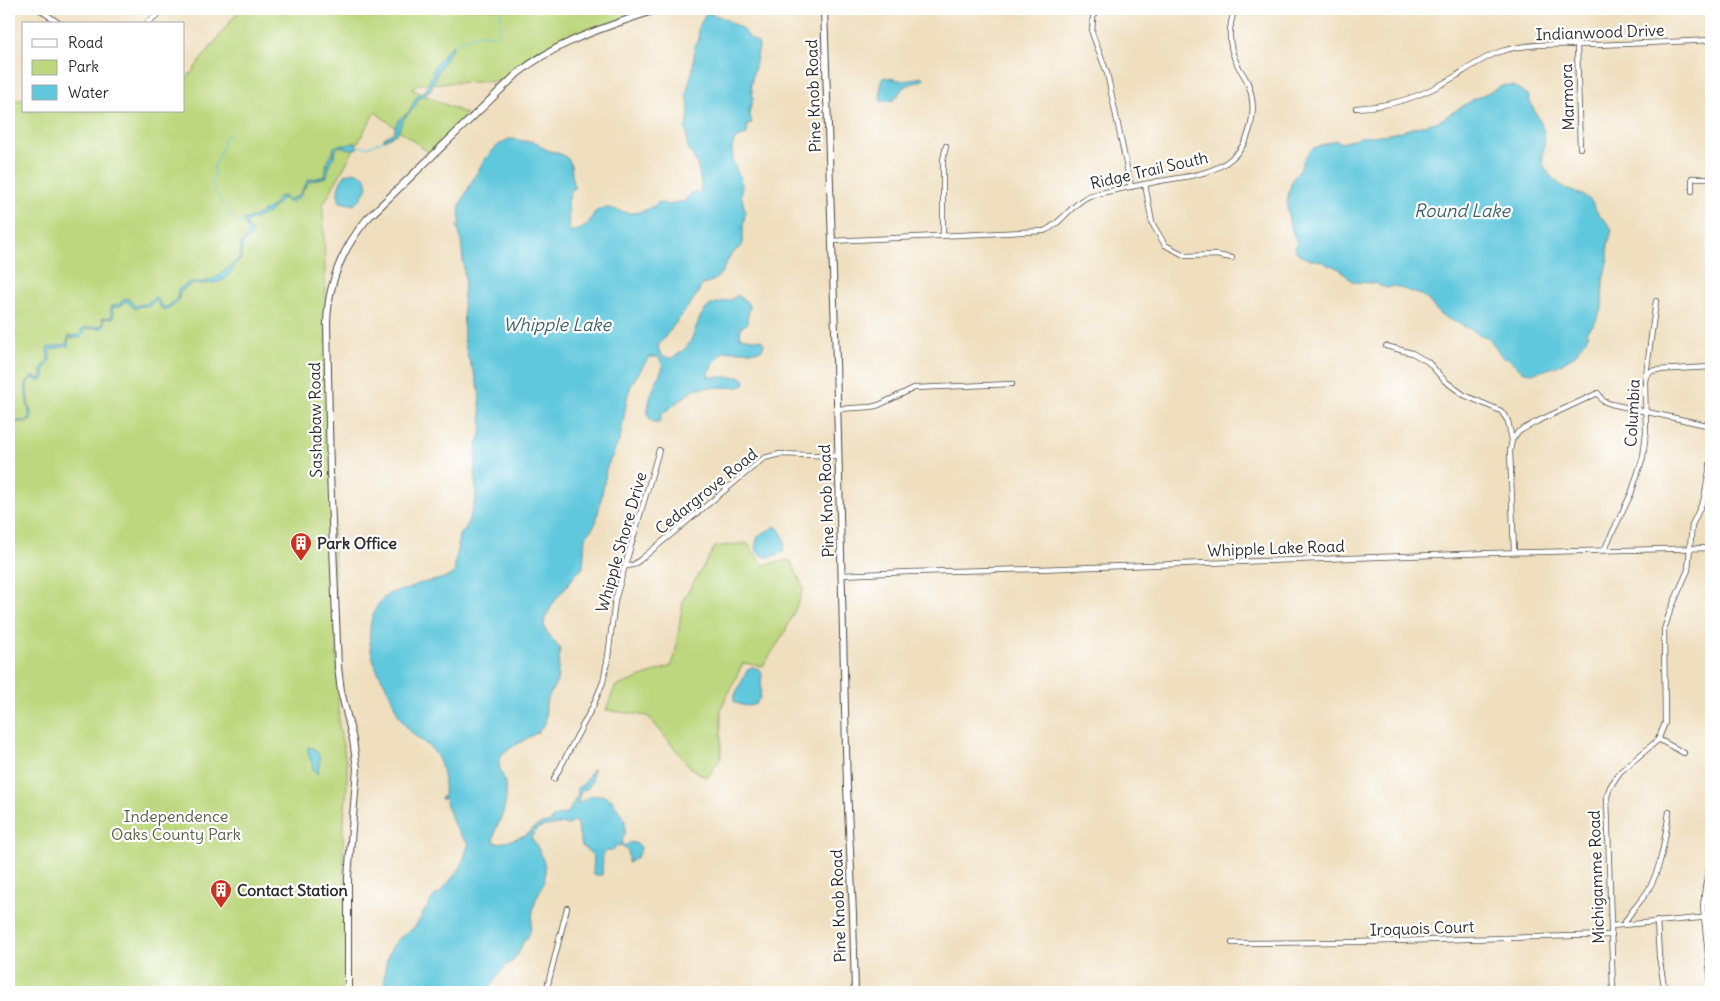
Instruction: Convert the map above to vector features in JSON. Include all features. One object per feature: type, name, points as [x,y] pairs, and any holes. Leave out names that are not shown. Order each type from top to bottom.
[{"type":"main road","name":"Sashabaw Road","points":[[348,992],[348,877],[357,768],[354,740],[339,680],[338,659],[327,341],[328,311],[334,279],[348,246],[367,219],[517,74],[559,46],[658,9]]},
{"type":"main road","name":"Pine Knob Road","points":[[824,9],[828,92],[847,786],[855,992]]},
{"type":"street","points":[[39,9],[57,22]]},
{"type":"street","points":[[148,22],[164,9]]},
{"type":"street","points":[[1096,9],[1092,33],[1107,73],[1132,187]]},
{"type":"street","name":"Ridge Trail South","points":[[831,241],[1044,231],[1057,223],[1072,206],[1084,198],[1218,168],[1234,157],[1244,143],[1252,126],[1254,104],[1246,80],[1236,63],[1232,51],[1229,29],[1234,9]]},
{"type":"street","name":"Indianwood Drive","points":[[1356,108],[1377,107],[1416,97],[1432,90],[1492,55],[1519,48],[1544,44],[1577,45],[1711,40]]},
{"type":"street","name":"Marmora","points":[[1577,45],[1580,148]]},
{"type":"street","points":[[943,235],[942,160],[946,146]]},
{"type":"street","points":[[1692,191],[1692,178],[1711,178]]},
{"type":"street","points":[[1144,184],[1152,223],[1165,245],[1186,256],[1216,255],[1232,258]]},
{"type":"street","name":"Columbia","points":[[1604,550],[1631,494],[1640,470],[1645,444],[1645,382],[1656,301]]},
{"type":"street","points":[[1386,346],[1412,354],[1428,362],[1445,382],[1459,392],[1501,412],[1508,421],[1512,440]]},
{"type":"street","points":[[1647,375],[1651,371],[1657,370],[1711,367]]},
{"type":"street","points":[[837,410],[879,405],[914,388],[1012,384]]},
{"type":"street","points":[[1514,552],[1510,451],[1515,435],[1527,427],[1598,393],[1603,400],[1611,404],[1711,426]]},
{"type":"street","name":"Whipple Shore Drive","points":[[554,779],[593,706],[603,682],[614,602],[659,450]]},
{"type":"street","name":"Cedargrove Road","points":[[626,566],[633,565],[640,560],[764,458],[780,454],[838,456]]},
{"type":"street","name":"Michigamme Road","points":[[1613,992],[1607,796],[1610,786],[1620,772],[1650,748],[1662,731],[1666,717],[1664,630],[1688,570],[1692,524],[1704,499],[1711,460]]},
{"type":"street","name":"Whipple Lake Road","points":[[842,575],[1514,552],[1711,548]]},
{"type":"street","points":[[1658,739],[1684,753]]},
{"type":"street","points":[[1624,924],[1649,888],[1660,860],[1669,812]]},
{"type":"street","points":[[1711,860],[1703,907],[1711,983]]},
{"type":"street","points":[[546,992],[568,908]]},
{"type":"street","points":[[1611,926],[1711,917]]},
{"type":"street","points":[[1657,921],[1659,956],[1665,992]]},
{"type":"street","name":"Iroquois Court","points":[[1232,943],[1612,936]]},
{"type":"green space","name":"Independence Oaks County Park","points":[[240,9],[650,9],[575,36],[548,48],[506,81],[418,84],[411,89],[466,114],[428,152],[375,112],[323,205],[339,726],[347,765],[343,829],[348,992],[9,992],[9,100],[22,100],[22,112],[185,112],[185,81]]},
{"type":"green space","points":[[747,543],[763,565],[790,560],[804,589],[784,634],[763,666],[743,663],[721,708],[721,758],[707,778],[690,767],[648,716],[606,710],[615,687],[671,666],[675,656],[683,600],[715,547]]},
{"type":"water","name":"Whipple Lake","points":[[708,13],[721,17],[741,28],[751,39],[758,43],[759,47],[751,84],[753,99],[749,112],[752,123],[747,126],[746,135],[735,139],[732,148],[733,161],[742,184],[741,194],[747,213],[743,226],[743,244],[730,256],[722,272],[715,280],[702,285],[697,295],[658,346],[660,353],[664,356],[671,358],[676,356],[684,350],[692,339],[702,315],[709,306],[734,298],[737,295],[747,302],[750,307],[748,323],[741,327],[740,337],[761,340],[764,343],[763,348],[759,351],[724,351],[712,366],[708,377],[741,377],[745,380],[744,385],[739,387],[696,388],[661,415],[660,422],[652,421],[648,409],[653,389],[663,367],[659,357],[649,357],[632,383],[628,394],[620,439],[606,469],[596,523],[585,538],[583,568],[554,602],[545,618],[544,625],[546,631],[560,649],[557,681],[546,702],[545,724],[538,732],[504,752],[499,761],[506,789],[506,800],[503,814],[495,829],[493,839],[495,843],[505,842],[526,835],[538,825],[550,822],[554,817],[568,813],[578,794],[577,788],[584,784],[593,768],[592,782],[588,788],[581,791],[577,804],[591,796],[602,795],[611,799],[625,820],[625,834],[622,844],[625,846],[631,842],[639,845],[641,849],[637,857],[628,863],[628,850],[620,845],[616,845],[614,849],[604,852],[602,875],[596,875],[593,873],[594,856],[582,846],[576,822],[573,821],[569,825],[538,828],[531,837],[538,847],[545,866],[545,879],[533,910],[530,932],[518,954],[512,962],[505,966],[487,992],[385,992],[386,962],[392,948],[396,941],[415,927],[434,896],[440,893],[461,867],[469,843],[461,836],[454,825],[445,799],[441,799],[441,797],[444,797],[444,787],[439,760],[434,752],[409,730],[402,720],[377,670],[370,641],[371,621],[374,612],[386,596],[418,584],[454,574],[459,535],[465,530],[476,499],[475,469],[477,445],[482,428],[479,390],[464,340],[463,297],[465,281],[461,240],[457,225],[460,226],[460,206],[484,160],[497,146],[512,139],[534,142],[547,150],[565,156],[570,162],[575,188],[572,189],[568,202],[569,231],[582,229],[590,221],[594,213],[603,208],[637,213],[659,202],[668,205],[674,204],[675,202],[683,202],[693,192],[700,193],[699,170],[687,145],[685,128],[689,116],[689,106],[686,94],[693,68],[695,44],[699,40],[698,28],[705,14]]},
{"type":"water","points":[[454,45],[438,71],[431,89],[419,98],[415,107],[402,121],[398,133],[384,140],[384,138],[394,132],[398,120],[408,113],[417,96],[427,89],[435,65],[440,61],[446,50]]},
{"type":"water","points":[[884,77],[905,81],[921,77],[925,78],[906,86],[895,99],[886,102],[881,101],[880,95]]},
{"type":"water","name":"Round Lake","points":[[1504,85],[1514,86],[1528,95],[1543,129],[1545,140],[1543,159],[1550,175],[1566,189],[1589,199],[1599,215],[1608,223],[1612,230],[1603,280],[1602,309],[1594,324],[1586,332],[1588,334],[1586,340],[1574,356],[1555,367],[1535,373],[1524,372],[1508,358],[1504,359],[1487,338],[1440,315],[1428,300],[1421,295],[1394,286],[1386,288],[1375,283],[1353,282],[1332,265],[1329,266],[1320,261],[1301,256],[1294,246],[1297,243],[1291,227],[1287,204],[1293,179],[1307,154],[1314,148],[1336,140],[1342,143],[1360,137],[1390,134],[1439,121],[1474,99]]},
{"type":"water","points":[[355,142],[358,148],[350,149],[339,146],[335,151],[334,157],[330,162],[327,177],[310,181],[302,194],[291,203],[282,198],[270,212],[246,223],[252,232],[252,237],[243,242],[241,260],[222,281],[190,285],[180,292],[178,302],[165,310],[161,308],[155,299],[150,306],[141,306],[135,309],[126,301],[121,306],[112,308],[113,318],[104,319],[102,328],[87,329],[81,338],[69,338],[68,346],[50,350],[50,361],[45,368],[44,379],[40,381],[32,378],[27,384],[31,420],[27,422],[9,422],[26,421],[29,419],[26,383],[34,376],[42,378],[42,368],[48,360],[47,348],[66,344],[69,336],[79,335],[83,328],[100,326],[103,323],[102,318],[112,317],[110,309],[112,306],[119,304],[126,298],[135,306],[146,304],[156,297],[162,306],[167,307],[177,299],[178,290],[190,282],[200,283],[216,278],[240,258],[241,243],[248,234],[244,220],[273,206],[278,197],[283,196],[289,200],[299,195],[308,180],[325,176],[327,162],[332,155],[334,147]]},
{"type":"water","points":[[355,172],[366,177],[368,187],[354,205],[340,202],[338,191],[341,181],[346,174]]},
{"type":"water","points":[[777,527],[784,539],[783,552],[771,557],[762,556],[756,549],[758,536]]},
{"type":"water","points":[[752,667],[759,669],[762,673],[760,697],[756,704],[748,706],[734,702],[734,697],[748,669]]},
{"type":"water","points":[[308,747],[315,749],[320,757],[318,774],[313,770]]},
{"type":"waterway","points":[[453,46],[476,35],[499,34],[502,9]]},
{"type":"waterway","points":[[709,9],[709,14]]},
{"type":"waterway","points":[[229,133],[223,140],[223,147],[213,169],[215,175],[211,182],[231,218],[238,223],[244,223]]},
{"type":"waterway","points":[[356,146],[368,147],[384,140]]},
{"type":"place","name":"Park Office","points":[[301,562]]},
{"type":"place","name":"Contact Station","points":[[221,909]]}]
